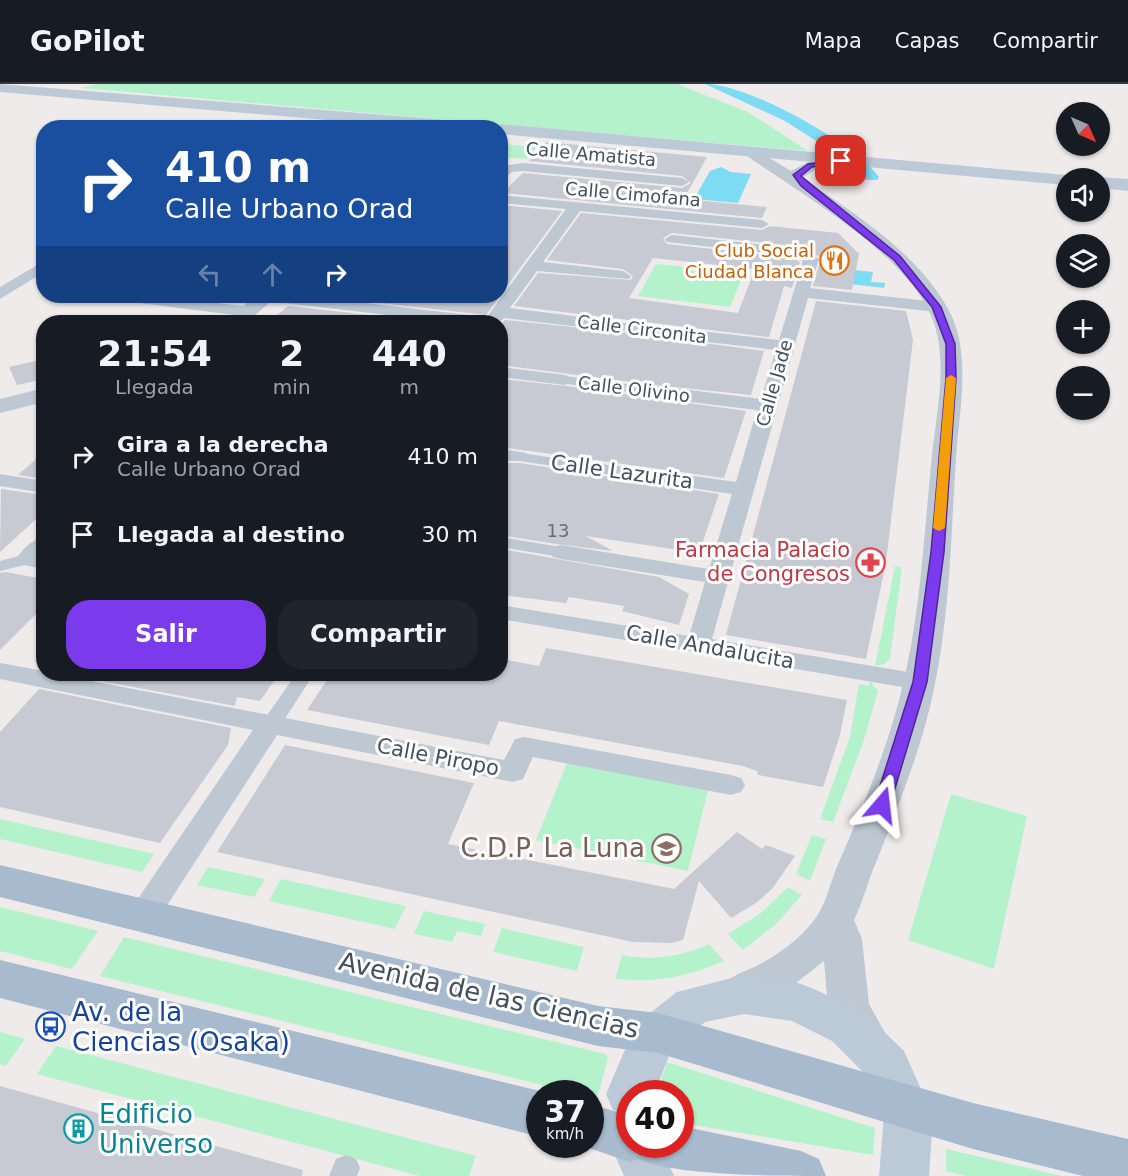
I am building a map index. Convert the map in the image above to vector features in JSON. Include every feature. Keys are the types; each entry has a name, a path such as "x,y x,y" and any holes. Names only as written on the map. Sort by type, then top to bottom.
{"main road":[{"path":"0,87 379,120"},
{"path":"366,119 372,120"},
{"path":"508,133 549,134 753,153 774,159 841,161 1056,179"},
{"path":"1110,184 1128,185"},
{"name":"Avenida de las Ciencias","path":"0,881 598,1026 658,1033 905,1104 973,1126 1128,1163"},
{"path":"0,979 526,1110"},
{"path":"634,1080 638,1063 658,1033 676,1017 698,1005 735,995 764,994 808,1004 842,1021 872,1046 892,1074 905,1104 911,1136 904,1176"},
{"path":"694,1152 801,1176"},
{"path":"641,1158 649,1176"}],"street":[{"path":"735,995 766,982 788,967 810,950 835,921 882,805 920,682 938,552 951,378 951,344 937,307 897,258 774,159"},
{"path":"798,178 810,166 841,161"},
{"name":"Calle Amatista","path":"508,169 523,167 682,182"},
{"name":"Calle Cimofana","path":"508,200 762,224"},
{"path":"508,298 576,206"},
{"name":"Calle Jade","path":"672,239 807,255 811,259 698,645"},
{"path":"533,266 623,276"},
{"path":"0,294 36,270"},
{"path":"18,282 36,284"},
{"path":"801,292 937,307"},
{"path":"214,303 239,315"},
{"path":"245,315 259,303"},
{"name":"Calle Circonita","path":"326,303 444,315"},
{"path":"379,315 390,303"},
{"path":"495,315 504,303"},
{"name":"Calle Circonita","path":"508,320 615,326 785,346"},
{"name":"Calle Olivino","path":"508,373 768,406"},
{"path":"0,406 36,397"},
{"name":"Calle Lazurita","path":"510,456 744,489"},
{"path":"0,480 36,486"},
{"path":"508,543 718,577"},
{"path":"0,566 35,560"},
{"name":"Calle Andalucita","path":"508,613 920,682"},
{"name":"Calle Piropo","path":"0,671 36,678"},
{"name":"Calle Piropo","path":"51,681 513,772 524,746 731,785"},
{"path":"144,915 300,681"},
{"path":"835,921 842,939 849,1007 872,1046"}],"green space":[{"path":"98,84 677,84 748,112 808,151 508,125 508,120 450,120 81,88"},
{"path":"508,145 537,147 526,159 508,158"},
{"path":"656,264 744,273 730,307 638,296"},
{"path":"895,566 902,568 890,658 885,664 875,666"},
{"path":"870,681 878,691 863,743 833,822 820,819 850,737 859,684 869,686"},
{"path":"567,763 708,790 688,871 536,840"},
{"path":"951,794 1027,816 994,969 908,940"},
{"path":"0,819 154,854 142,872 0,839"},
{"path":"812,835 826,839 810,881 796,874"},
{"path":"208,867 265,879 254,897 197,885"},
{"path":"281,879 406,906 395,929 269,901"},
{"path":"788,887 802,895 776,924 743,950 728,934 761,913"},
{"path":"0,907 98,931 72,969 0,951"},
{"path":"424,911 485,924 481,936 457,931 452,942 414,934"},
{"path":"502,928 584,947 577,971 493,952"},
{"path":"124,937 605,1054 608,1058 602,1080 526,1081 100,976"},
{"path":"709,944 724,961 671,978 615,979 622,955 645,958 666,957"},
{"path":"0,1032 25,1039 6,1066 0,1064"},
{"path":"56,1046 476,1156 469,1176 420,1176 37,1074"},
{"path":"667,1062 875,1128 873,1155 694,1125 694,1080 661,1080"},
{"path":"946,1149 1062,1176 966,1176 946,1171"}],"water":[{"path":"721,167 731,172 751,174 738,203 694,199 710,171"},
{"path":"854,270 873,272 871,282 885,283 884,288 850,284"}],"building":[{"path":"546,142 707,157 684,199 767,207 762,218 508,194 508,187 523,173 682,188 691,183 682,176 529,161"},
{"path":"508,206 562,211 508,284"},
{"path":"581,213 762,230 770,226 838,233 859,254 852,290 813,286 821,258 803,247 672,233 663,238 667,244 793,258 800,262 792,288 784,286 769,337 514,306 538,273 631,280 633,276 623,269 547,260","holes":["653,258 755,269 738,313 629,298"]},
{"path":"816,301 906,311 913,340 886,562 866,659 726,635"},
{"path":"381,303 495,303 486,315"},
{"path":"288,306 370,315 277,315"},
{"path":"508,320 764,351 751,395 508,366"},
{"path":"36,361 36,381 17,385 9,367"},
{"path":"508,380 746,411 724,478 508,448"},
{"path":"36,459 36,478 18,475"},
{"path":"508,463 719,494 699,553 586,536 613,551 508,536"},
{"path":"1,489 36,494 36,519 0,552"},
{"path":"508,550 659,577 689,594 679,625 622,611 624,606 569,597 566,603 508,596"},
{"path":"0,573 36,578 36,614 0,650"},
{"path":"546,648 847,700 840,735 823,787 758,775 757,771 743,766 499,721 489,745 307,710 326,681 508,681 508,660 539,666"},
{"path":"101,681 274,681 260,701 237,697 235,706"},
{"path":"39,689 231,728 228,745 160,843 0,807 0,732"},
{"path":"285,745 474,783 448,844 674,889 737,832 762,849 766,845 795,856 772,889 756,903 731,918 699,881 683,940 671,943 633,942 217,852"},
{"name":"Edificio Universo","path":"0,1086 303,1170 302,1176 0,1176"}],"waterway":[{"path":"711,84 790,118 837,148 872,177"}],"slow traffic":[{"path":"939,528 951,378"}],"place":[{"name":"Club Social Ciudad Blanca","path":"835,260"},
{"name":"Farmacia Palacio de Congresos","path":"871,562"},
{"name":"C.D.P. La Luna","path":"666,848"},
{"name":"Av. de la Ciencias (Osaka)","path":"51,1027"},
{"name":"Edificio Universo","path":"78,1129"}],"route":[{"path":"841,161 810,166 796,175 800,182 897,258 937,307 951,344 951,378 938,552 920,682 882,805"}]}
